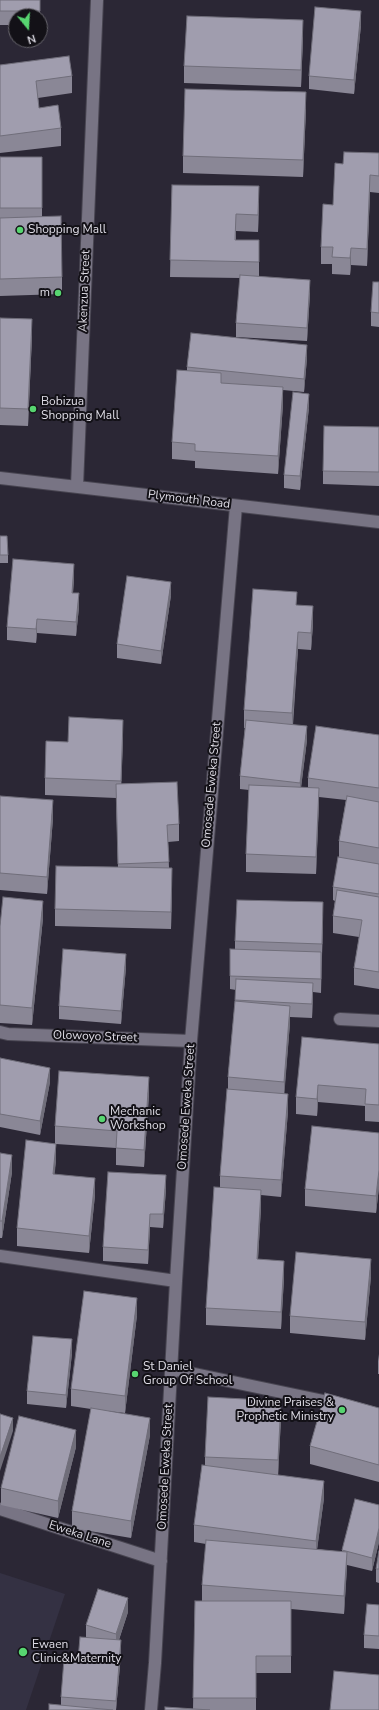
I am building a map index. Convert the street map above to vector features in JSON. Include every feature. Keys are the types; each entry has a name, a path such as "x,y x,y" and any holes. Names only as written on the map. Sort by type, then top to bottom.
{"street":[{"name":"Akenzua Street","path":"77,486 97,0"},
{"name":"Plymouth Road","path":"0,478 379,522"},
{"name":"Omosede Eweka Street","path":"151,1710 191,1041 236,506"},
{"path":"340,1019 379,1021"},
{"name":"Olowoyo Street","path":"0,1032 8,1034 191,1041"},
{"path":"0,1256 176,1281"},
{"path":"171,1369 348,1406"},
{"name":"Eweka Lane","path":"0,1509 161,1561"}],"shaded area":[{"name":"Ewaen Clinic&Maternity","path":"0,1573 65,1594 26,1710 0,1710"}],"building":[{"path":"0,0 40,0 40,8 8,8 8,11 0,11"},
{"path":"315,7 361,11 354,80 309,76"},
{"path":"187,16 303,20 301,70 184,66"},
{"path":"69,56 72,76 36,81 39,108 58,105 61,128 0,136 0,65"},
{"path":"185,89 306,92 303,160 183,156"},
{"path":"344,152 379,153 379,176 370,175 367,249 351,248 350,258 332,257 333,247 321,247 323,204 333,205 335,163 343,164"},
{"path":"0,157 42,157 42,208 0,208"},
{"path":"172,185 259,186 258,215 236,214 235,240 259,240 259,262 170,260"},
{"path":"61,216 62,277 0,279 0,218"},
{"path":"240,275 310,280 307,328 236,323"},
{"path":"373,282 379,282 379,313 371,312"},
{"path":"0,318 32,319 28,409 0,408"},
{"path":"191,333 307,345 304,379 187,367"},
{"path":"177,370 221,373 221,383 283,387 278,456 195,451 195,444 172,442"},
{"path":"293,392 309,394 300,476 284,475"},
{"path":"324,426 379,427 379,472 323,471"},
{"path":"0,536 7,536 8,555 0,555"},
{"path":"13,559 74,564 72,593 79,593 76,622 37,619 36,629 7,627"},
{"path":"127,576 171,582 161,651 117,644"},
{"path":"253,589 297,592 296,605 313,606 311,633 298,632 292,713 244,710"},
{"path":"69,717 123,720 121,781 45,778 46,741 68,742"},
{"path":"246,720 307,726 300,783 240,776"},
{"path":"316,726 379,735 379,788 308,778"},
{"path":"177,782 179,824 167,825 169,862 118,864 116,784"},
{"path":"249,785 319,788 316,857 246,854"},
{"path":"0,796 53,800 47,877 0,873"},
{"path":"347,796 379,802 379,848 339,841"},
{"path":"338,857 379,864 379,894 333,887"},
{"path":"56,866 172,868 171,912 55,909"},
{"path":"337,890 379,897 379,972 354,968 362,920 333,916"},
{"path":"3,897 43,901 32,1008 0,1005 0,926"},
{"path":"237,900 323,902 322,944 235,941"},
{"path":"63,949 126,954 121,1011 59,1006"},
{"path":"230,949 321,952 321,979 230,976"},
{"path":"236,979 313,983 312,1004 235,1000"},
{"path":"235,1001 290,1006 284,1082 228,1077"},
{"path":"302,1037 379,1044 379,1105 365,1104 366,1089 318,1085 317,1099 296,1097"},
{"path":"0,1058 50,1068 40,1121 0,1114"},
{"name":"Mechanic Workshop","path":"59,1071 149,1077 144,1150 116,1148 117,1131 55,1126"},
{"path":"227,1089 288,1094 281,1180 220,1176"},
{"path":"312,1126 379,1133 379,1170 376,1196 305,1189"},
{"path":"26,1140 56,1144 53,1174 95,1178 89,1236 17,1228"},
{"path":"0,1153 12,1155 2,1221 0,1221"},
{"path":"108,1172 166,1175 163,1214 150,1214 148,1250 103,1247"},
{"path":"214,1187 261,1190 257,1259 284,1261 281,1312 206,1308"},
{"path":"296,1252 371,1259 365,1322 290,1316"},
{"path":"84,1291 137,1298 125,1396 71,1389"},
{"path":"33,1336 72,1339 66,1395 27,1391"},
{"path":"325,1393 379,1408 379,1465 310,1446"},
{"path":"208,1397 281,1401 278,1460 205,1457"},
{"path":"91,1408 150,1418 131,1521 72,1511"},
{"path":"0,1414 13,1418 0,1457"},
{"path":"19,1416 76,1430 58,1501 1,1488"},
{"path":"202,1465 324,1481 316,1541 194,1525"},
{"path":"355,1499 379,1505 379,1528 372,1558 342,1550"},
{"path":"206,1540 347,1552 344,1596 202,1585"},
{"path":"379,1551 379,1569 376,1569"},
{"path":"98,1589 128,1598 116,1634 86,1625"},
{"path":"195,1601 291,1601 291,1656 256,1656 256,1698 193,1698"},
{"path":"367,1604 379,1605 379,1636 364,1635"},
{"path":"80,1637 121,1640 116,1701 61,1697 64,1659 78,1660"},
{"path":"334,1671 379,1675 379,1710 330,1710"},
{"path":"49,1704 113,1710 49,1710"},
{"path":"165,1707 210,1710 165,1710"}],"place":[{"name":"Shopping Mall","path":"20,230"},
{"name":"m","path":"58,293"},
{"name":"Bobizua Shopping Mall","path":"33,409"},
{"name":"Mechanic Workshop","path":"102,1119"},
{"name":"St Daniel Group Of School","path":"135,1374"},
{"name":"Divine Praises & Prophetic Ministry","path":"342,1410"},
{"name":"Ewaen Clinic&Maternity","path":"23,1652"}]}
